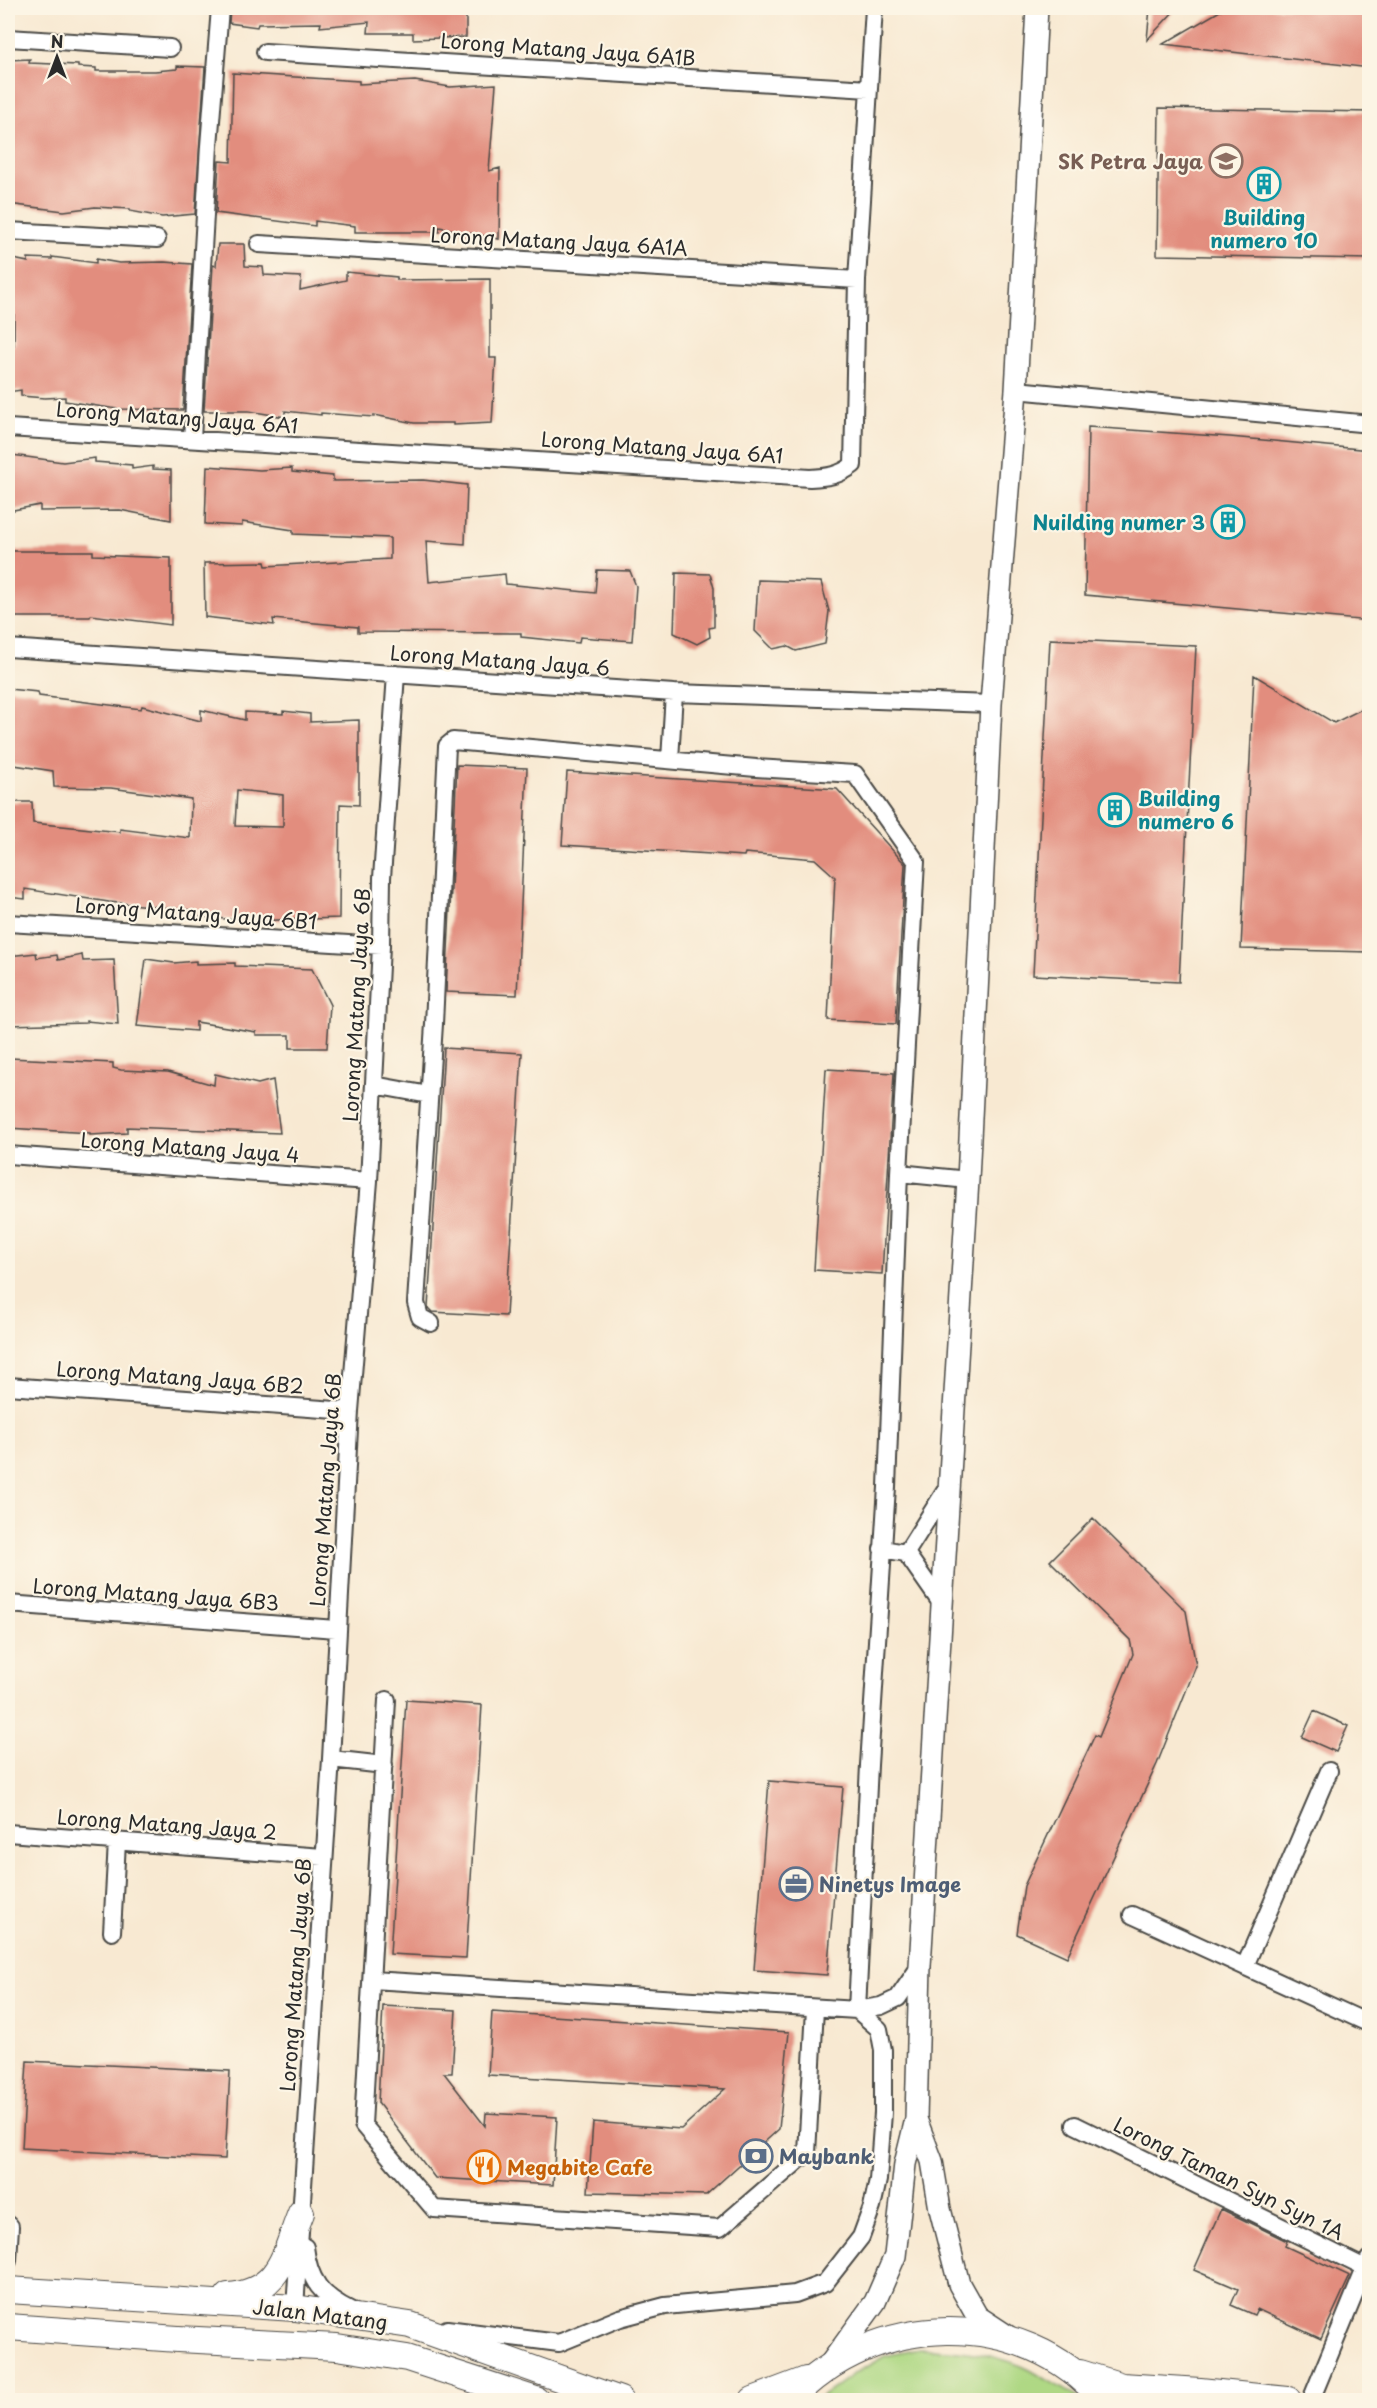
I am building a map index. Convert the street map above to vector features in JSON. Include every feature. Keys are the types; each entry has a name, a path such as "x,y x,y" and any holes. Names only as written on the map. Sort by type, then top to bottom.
{"main road":[{"path":"174,2300 247,2295 263,2287 278,2271 301,2213"},
{"name":"Jalan Matang","path":"8,2290 295,2308 410,2325 620,2400"},
{"path":"295,2308 313,2327 412,2345 460,2360 531,2398"},
{"name":"Jalan Matang","path":"8,2327 337,2347 407,2358 531,2398"},
{"path":"753,2400 821,2372 872,2344 920,2332 970,2332 995,2336 1019,2343 1065,2367 1122,2386 1288,2400"},
{"path":"1065,2367 1103,2400"},
{"path":"790,2400 821,2372"}],"street":[{"path":"192,440 209,146 220,8"},
{"name":"Lorong Matang Jaya 6A1","path":"8,428 810,478 831,477 843,473 853,465 857,280 874,8"},
{"path":"821,2372 875,2302 895,2256 905,2164 916,2120 920,1966 968,1180 991,704 1016,390 1037,8"},
{"path":"8,38 170,48"},
{"name":"Lorong Matang Jaya 6A1B","path":"265,52 869,89"},
{"path":"8,231 157,239"},
{"name":"Lorong Matang Jaya 6A1A","path":"259,244 857,280"},
{"path":"1016,390 1370,424"},
{"name":"Lorong Matang Jaya 6","path":"8,648 674,693 991,704"},
{"name":"Lorong Matang Jaya 6B","path":"295,2308 331,1759 336,1629 350,1411 369,1181 384,843 396,674"},
{"path":"670,760 674,693"},
{"path":"430,1323 420,1317 416,1303 447,746 453,741 855,774 916,861 899,1173 887,1487 857,2010"},
{"name":"Lorong Matang Jaya 6B1","path":"8,923 381,946"},
{"path":"374,1085 429,1095"},
{"name":"Lorong Matang Jaya 4","path":"8,1155 369,1181"},
{"path":"899,1173 968,1180"},
{"name":"Lorong Matang Jaya 6B2","path":"8,1386 350,1411"},
{"path":"906,1553 950,1484"},
{"path":"882,1549 906,1553 943,1606"},
{"name":"Lorong Matang Jaya 6B3","path":"8,1604 336,1629"},
{"path":"387,1700 363,2125 434,2210 720,2228 807,2153 815,2009"},
{"path":"331,1759 384,1765"},
{"path":"1245,1966 1329,1770"},
{"name":"Lorong Matang Jaya 2","path":"8,1833 323,1857"},
{"path":"112,1932 117,1842"},
{"path":"1132,1915 1370,2024"},
{"path":"372,1980 857,2010 881,2006 898,1998 920,1966"},
{"path":"410,2325 559,2343 620,2318 665,2306 795,2294 825,2283 861,2238 872,2207 878,2180 883,2113 883,2050 879,2030 857,2010"},
{"path":"916,2120 932,2161 940,2209 959,2284 977,2316 1019,2343"},
{"name":"Lorong Taman Syn Syn 1A","path":"1075,2125 1367,2263"},
{"path":"301,2213 307,2262 312,2279 328,2298 350,2310 376,2319"},
{"path":"8,2224 10,2226 8,2261"},
{"path":"1311,2400 1367,2263"}],"green space":[{"path":"919,2349 961,2351 1017,2364 1083,2400 817,2400 852,2375 885,2356"}],"building":[{"path":"230,8 466,8 466,37 413,39 413,33 368,33 369,22 320,27 321,23 258,24 257,27 229,23"},
{"path":"1150,8 1177,8 1147,40"},
{"path":"1225,8 1370,8 1370,68 1163,44"},
{"path":"30,59 29,63 78,65 78,67 96,68 96,71 155,71 177,69 177,66 205,67 195,214 162,217 130,211 130,209 95,207 64,211 8,204 8,60"},
{"path":"233,73 359,81 359,84 415,81 450,87 496,84 489,171 500,168 499,239 439,227 439,232 355,232 355,226 315,221 315,226 216,213 219,161 231,162"},
{"name":"Building numero 10","path":"1159,108 1370,112 1370,259 1157,255"},
{"path":"218,244 244,244 245,266 263,267 264,275 301,277 300,290 346,280 346,272 397,277 397,280 490,279 490,358 496,358 492,423 453,425 453,423 414,423 374,415 374,417 321,413 321,415 285,411 285,417 249,411 204,411 213,265 216,266"},
{"path":"52,257 96,263 96,259 119,263 192,264 183,410 117,409 65,401 65,397 21,396 21,390 8,392 8,345 14,345 14,311 8,311 8,258 28,262 28,258 52,259"},
{"name":"Nuilding numer 3","path":"1088,427 1370,450 1370,621 1085,595"},
{"path":"12,455 63,462 95,458 95,462 132,465 132,469 153,466 153,469 171,470 171,520 120,510 40,511 40,505 8,511"},
{"path":"207,466 260,470 292,468 292,472 333,476 333,481 423,480 467,485 465,544 426,541 429,582 505,574 506,584 595,593 597,570 630,571 636,586 632,641 580,637 579,643 521,637 521,633 358,632 358,627 273,619 274,625 205,617 204,563 265,562 266,566 390,559 390,538 293,534 293,530 242,522 242,526 205,524"},
{"path":"8,551 93,551 93,555 171,558 171,625 91,615 90,617 8,617"},
{"path":"676,573 710,574 714,588 714,627 709,628 710,637 697,644 674,633"},
{"path":"758,580 821,582 829,611 825,644 796,651 787,646 773,649 755,631"},
{"name":"Building numero 6","path":"1050,639 1196,646 1179,982 1033,975"},
{"path":"1254,675 1334,723 1370,705 1370,952 1241,949"},
{"path":"8,689 38,692 39,696 141,709 142,706 201,721 201,710 245,720 245,712 283,714 283,711 310,714 310,722 359,720 359,805 340,804 339,918 249,921 192,916 191,910 109,902 25,889 25,899 8,897 9,802 32,802 33,823 120,832 120,829 190,838 191,799 111,788 54,787 53,771 8,764","holes":["237,790 283,795 283,827 235,826"]},
{"path":"457,765 527,768 517,995 446,992"},
{"path":"567,772 837,789 905,864 896,1024 828,1020 835,877 815,859 745,853 744,856 562,845"},
{"path":"36,953 37,958 57,955 58,960 82,955 83,961 114,960 118,1024 86,1021 86,1023 8,1025 8,956"},
{"path":"146,959 174,963 196,961 196,964 235,963 235,966 312,969 330,1005 327,1048 290,1048 290,1035 256,1035 256,1032 196,1022 196,1031 137,1026"},
{"path":"444,1048 522,1053 506,1316 432,1312 428,1308"},
{"path":"9,1058 113,1063 113,1068 121,1070 168,1072 214,1085 215,1074 258,1084 273,1080 280,1133 127,1127 127,1133 90,1135 90,1133 8,1128"},
{"path":"826,1069 894,1073 882,1274 814,1270"},
{"path":"1093,1518 1186,1611 1196,1666 1157,1764 1067,1957 1017,1934 1024,1886 1095,1735 1099,1737 1133,1654 1130,1640 1050,1561"},
{"path":"406,1700 482,1705 466,1958 390,1954"},
{"path":"1314,1711 1348,1726 1336,1752 1302,1737"},
{"path":"769,1781 843,1787 827,1975 754,1970"},
{"path":"383,2006 456,2010 452,2073 444,2073 485,2126 486,2113 557,2117 553,2185 435,2178 378,2103"},
{"path":"492,2012 789,2032 779,2129 706,2195 588,2192 593,2122 681,2129 725,2089 488,2075"},
{"path":"27,2061 230,2071 225,2159 22,2148"},
{"path":"1221,2209 1287,2241 1285,2246 1350,2276 1321,2339 1257,2309 1254,2315 1231,2305 1238,2289 1194,2270"}],"place":[{"name":"SK Petra Jaya","path":"1226,161"},
{"name":"Building numero 10","path":"1264,184"},
{"name":"Nuilding numer 3","path":"1228,522"},
{"name":"Building numero 6","path":"1115,810"},
{"name":"Ninetys Image","path":"796,1884"},
{"name":"Maybank","path":"756,2156"},
{"name":"Megabite Cafe","path":"484,2167"}]}
